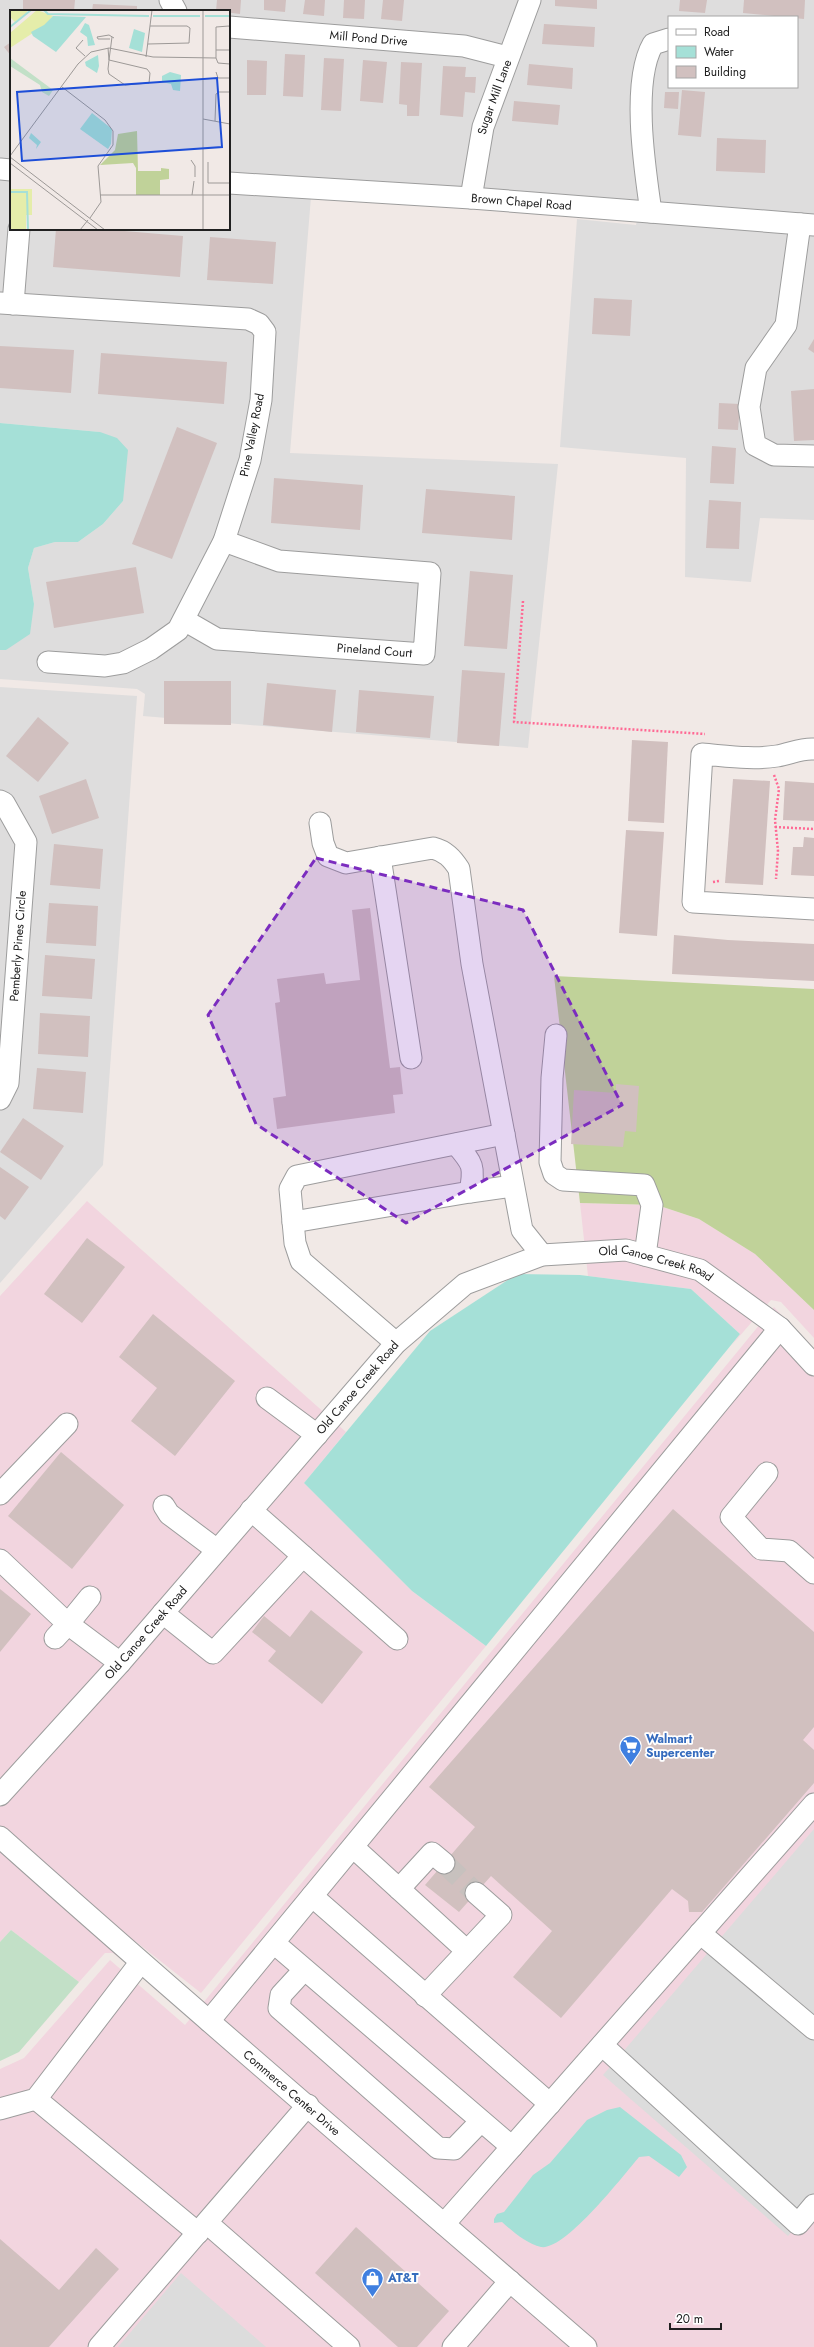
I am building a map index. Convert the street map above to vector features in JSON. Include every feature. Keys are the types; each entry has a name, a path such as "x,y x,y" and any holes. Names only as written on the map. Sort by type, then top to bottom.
{"street":[{"path":"170,0 175,10"},
{"name":"Sugar Mill Lane","path":"471,198 483,127 507,57 530,0"},
{"name":"Mill Pond Drive","path":"230,27 464,46 507,57"},
{"path":"651,212 643,150 644,70 648,52 652,44 668,39"},
{"path":"0,169 10,170"},
{"name":"Brown Chapel Road","path":"230,183 471,198 807,224"},
{"path":"807,224 786,325 756,368 749,407 754,445 774,455 814,456"},
{"path":"7,303 19,230"},
{"name":"Pine Valley Road","path":"7,303 248,319 259,324 265,332 261,400 250,460 224,541 178,630 151,649 123,663 105,666 48,662"},
{"name":"Pineland Court","path":"184,620 217,639 424,654 430,573 279,561 224,541"},
{"path":"814,750 805,749 777,756 748,758 702,754 693,902 814,909"},
{"name":"Pemberly Pines Circle","path":"0,801 4,802 26,842 8,1083 0,1099"},
{"path":"320,823 323,843 328,856 346,863 433,848 442,850 452,858 459,869 472,964 522,1230 542,1255"},
{"path":"380,857 411,1058"},
{"path":"556,1035 549,1143 550,1162 554,1174 562,1180 572,1182 644,1185 652,1205 645,1255"},
{"path":"396,1343 301,1261 295,1243 290,1189 297,1176 504,1134"},
{"path":"456,1144 471,1161 473,1175 470,1192"},
{"path":"293,1222 513,1186"},
{"name":"Old Canoe Creek Road","path":"0,1795 120,1663 396,1343 465,1284 542,1255 626,1250 700,1270 780,1328 814,1365"},
{"path":"209,2021 780,1328"},
{"path":"267,1398 317,1435"},
{"path":"0,1494 67,1424"},
{"path":"767,1473 731,1517 760,1548 789,1551 814,1573"},
{"path":"164,1506 169,1514 217,1550"},
{"path":"251,1510 397,1639"},
{"path":"163,1613 213,1653 303,1556"},
{"path":"0,1560 61,1631 120,1663"},
{"path":"61,1631 90,1597"},
{"path":"444,2224 814,1804"},
{"name":"Commerce Center Drive","path":"0,1837 140,1963 308,2105 586,2347"},
{"path":"353,1847 467,1951"},
{"path":"399,1889 438,1858"},
{"path":"426,1996 501,1915 476,1893"},
{"path":"312,1896 550,2104"},
{"path":"700,1933 814,2030"},
{"path":"274,1943 512,2147"},
{"path":"0,2110 36,2099 140,1963"},
{"path":"304,1970 282,1995 279,2008 438,2148 454,2149 481,2121"},
{"path":"602,2045 798,2224 814,2205"},
{"path":"36,2099 202,2228 349,2347"},
{"path":"99,2347 308,2105"},
{"path":"452,2347 510,2281"}],"path":[{"path":"523,601 514,722 706,734"},
{"path":"773,773 779,789 775,827 778,851 776,879"},
{"path":"775,827 814,829"}],"highlighted area":[{"path":"316,858 523,910 622,1105 406,1223 256,1124 208,1015"}],"shaded area":[{"path":"0,0 814,0 814,216 230,174 230,10 10,10 10,161 0,160"},
{"path":"0,178 10,179 10,230 230,230 230,192 311,197 290,453 558,464 528,748 143,716 145,694 137,689 0,679 0,650 6,650 34,604 28,568 34,548 55,542 78,542 103,524 123,501 100,432 0,423"},
{"path":"577,219 636,225 637,220 814,234 814,520 760,518 751,582 685,577 686,458 560,447"},
{"path":"0,687 137,696 103,1165 0,1283"},
{"path":"87,1201 346,1432 304,1483 412,1591 486,1646 201,1993 135,1941 121,1959 113,1953 105,1953 79,1982 11,1930 0,1942 0,1296"},
{"path":"580,1203 657,1205 699,1219 755,1254 814,1310 814,1338 781,1302 771,1300 731,1346 740,1334 691,1289 588,1276"},
{"path":"774,1307 814,1350 814,2347 0,2347 0,2069 24,2058 110,1960 185,2025"},
{"path":"814,1829 814,2206 788,2236 603,2075"},
{"path":"181,2273 266,2347 118,2347"}],"green space":[{"path":"554,976 814,989 814,1310 755,1254 699,1219 657,1205 580,1203"},
{"path":"11,1930 79,1982 19,2052 0,2061 0,1942"}],"water":[{"path":"0,423 100,432 117,438 128,450 123,501 103,524 78,542 55,542 34,548 28,568 34,604 30,634 6,650 0,650"},
{"path":"517,1274 580,1275 691,1289 740,1334 486,1646 412,1591 304,1483 430,1331"},
{"path":"620,2107 681,2155 687,2167 679,2177 649,2156 639,2157 593,2211 564,2237 551,2245 541,2247 530,2243 502,2222 494,2223 494,2219 497,2214 504,2212 533,2175 550,2163 587,2120 607,2110"}],"building":[{"path":"23,0 75,0 74,10 23,10"},
{"path":"217,0 241,0 240,14 230,13 230,10 216,10"},
{"path":"264,0 286,0 285,12 264,10"},
{"path":"305,0 325,0 324,16 303,14"},
{"path":"344,0 365,0 364,19 343,18"},
{"path":"383,0 404,0 402,21 381,19"},
{"path":"555,0 597,0 597,9 555,6"},
{"path":"680,0 707,0 705,13 679,11"},
{"path":"744,0 805,0 804,19 798,18 798,16 774,16 743,13"},
{"path":"93,4 137,6 137,10 92,10"},
{"path":"544,24 595,27 594,47 542,44"},
{"path":"10,43 10,55 4,47"},
{"path":"285,54 305,55 303,97 283,96"},
{"path":"324,58 344,59 341,111 321,110"},
{"path":"247,60 267,61 266,95 247,95"},
{"path":"363,60 387,62 383,103 360,101"},
{"path":"401,62 422,63 419,116 407,116 407,105 399,104"},
{"path":"529,64 573,68 572,89 527,85"},
{"path":"443,66 466,67 465,77 476,77 475,93 465,92 463,117 440,115"},
{"path":"682,90 705,92 701,137 678,135"},
{"path":"665,92 679,92 678,109 664,108"},
{"path":"514,101 560,105 558,125 512,121"},
{"path":"717,138 766,140 765,173 716,171"},
{"path":"56,230 113,230 183,236 180,277 53,267"},
{"path":"210,237 276,242 273,284 207,280"},
{"path":"594,298 632,300 630,336 592,334"},
{"path":"814,339 814,353 808,349"},
{"path":"0,346 74,350 71,393 0,388"},
{"path":"101,353 227,362 224,404 98,394"},
{"path":"814,389 814,440 794,441 791,391"},
{"path":"719,403 740,404 738,430 718,429"},
{"path":"177,427 217,443 172,559 132,544"},
{"path":"712,446 736,448 734,484 710,483"},
{"path":"274,478 363,485 360,530 271,523"},
{"path":"426,489 515,496 512,540 422,533"},
{"path":"709,500 741,502 739,549 706,548"},
{"path":"136,567 144,613 54,628 46,582"},
{"path":"470,571 513,575 507,649 464,646"},
{"path":"462,670 505,673 499,746 457,743"},
{"path":"164,681 231,681 231,725 164,724"},
{"path":"267,683 336,690 332,732 263,725"},
{"path":"359,690 434,696 430,738 356,732"},
{"path":"38,717 69,743 38,782 6,756"},
{"path":"632,740 668,742 664,823 628,821"},
{"path":"86,779 99,818 52,834 39,796"},
{"path":"733,779 770,781 763,885 725,883"},
{"path":"785,781 814,783 814,821 783,820"},
{"path":"626,830 664,832 657,936 619,933"},
{"path":"804,837 814,838 814,876 791,875 793,847 803,847"},
{"path":"54,844 103,849 100,889 50,885"},
{"path":"49,903 98,906 96,946 46,943"},
{"path":"370,908 390,1068 400,1067 403,1094 393,1095 395,1113 277,1129 273,1098 286,1096 275,1003 280,1002 277,979 324,973 326,984 360,980 352,910"},
{"path":"674,935 728,940 814,944 814,981 672,974"},
{"path":"45,955 95,959 92,999 42,996"},
{"path":"40,1013 90,1016 88,1057 38,1054"},
{"path":"37,1068 86,1072 83,1113 33,1109"},
{"path":"616,1084 639,1086 636,1132 625,1131 623,1147 571,1144 574,1090 616,1093"},
{"path":"23,1118 64,1146 41,1180 0,1152"},
{"path":"0,1167 29,1187 5,1220 0,1216"},
{"path":"87,1238 125,1267 82,1323 44,1294"},
{"path":"153,1314 235,1381 175,1456 131,1421 157,1388 119,1357"},
{"path":"61,1452 124,1505 72,1569 8,1516"},
{"name":"Walmart Supercenter","path":"673,1509 814,1632 814,1727 803,1740 814,1750 814,1783 702,1912 689,1912 688,1901 672,1889 561,2018 513,1977 552,1931 491,1876 459,1912 425,1885 475,1827 429,1787"},
{"path":"0,1589 31,1614 0,1652"},
{"path":"311,1610 363,1652 322,1704 268,1661 276,1651 252,1632 264,1616 290,1637"},
{"path":"356,2227 449,2311 417,2347 398,2347 315,2273"},
{"path":"0,2239 59,2290 96,2248 119,2269 49,2347 0,2347"}],"tunnel":[{"path":"444,1863 476,1893"}],"place":[{"name":"Walmart Supercenter","path":"631,1766"},
{"name":"AT&T","path":"372,2298"}]}
